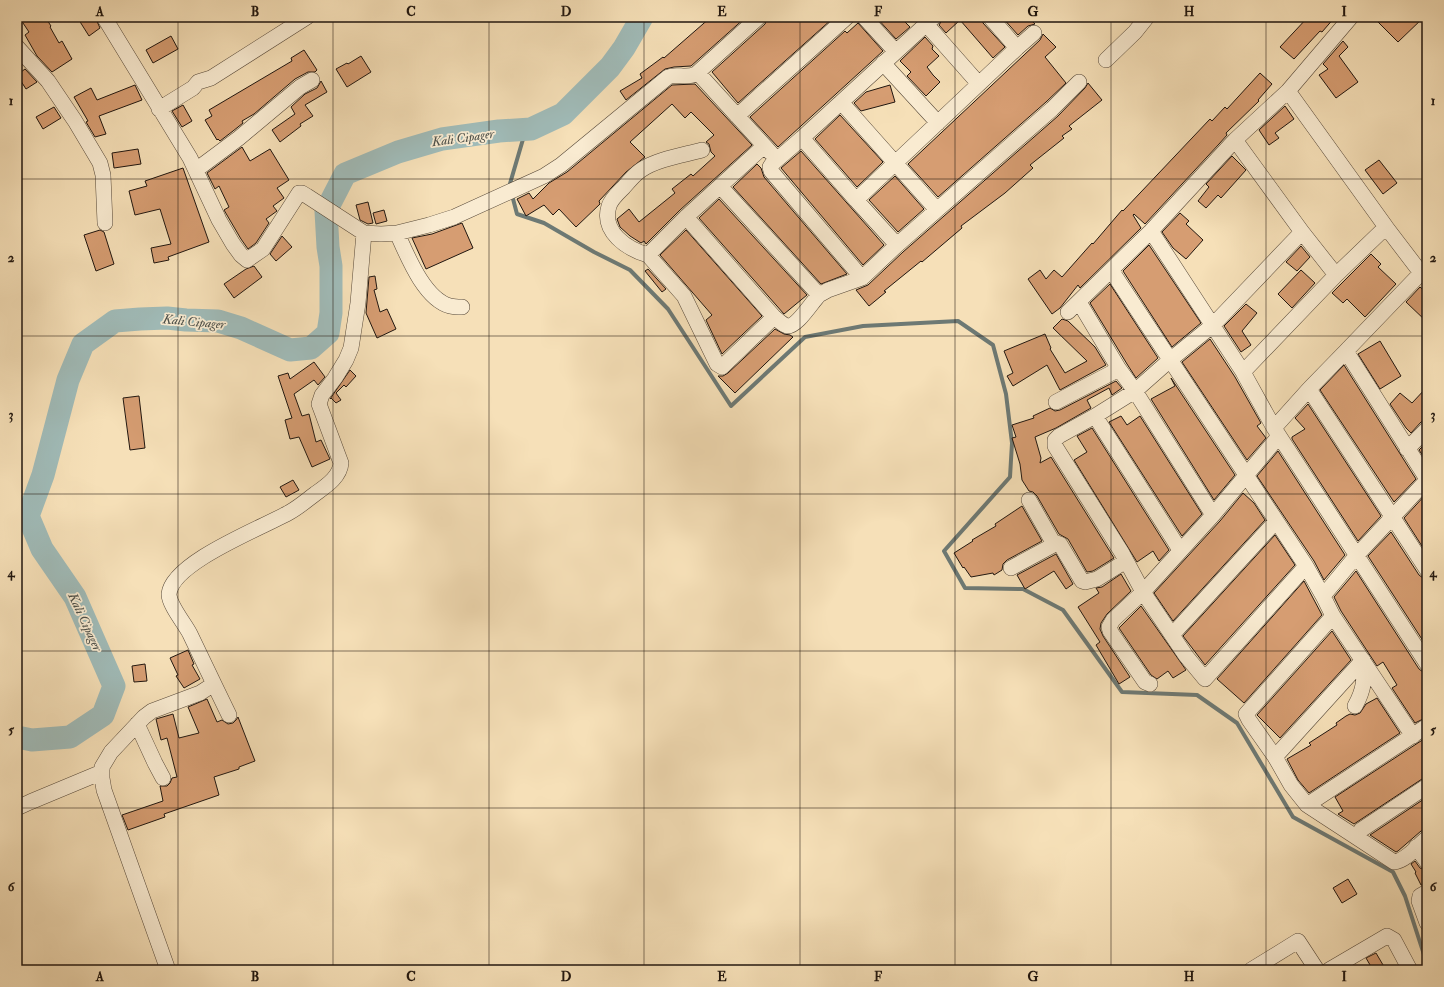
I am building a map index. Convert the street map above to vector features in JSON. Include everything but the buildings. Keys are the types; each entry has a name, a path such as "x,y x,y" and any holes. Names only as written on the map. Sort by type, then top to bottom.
{"street":[{"path":"104,17 190,158 219,220 233,244 246,259 250,259 263,249 296,195 302,193 364,233 396,233 454,217 544,176 561,165 668,77 674,75 688,77 698,73 759,17"},
{"path":"160,109 193,88 198,82 210,79 307,17"},
{"path":"737,116 847,17"},
{"path":"864,17 896,52"},
{"path":"990,17 1017,48"},
{"path":"1106,60 1135,32 1147,17"},
{"path":"1068,312 1080,302 1110,270 1151,231 1235,140 1288,91 1351,17"},
{"path":"862,278 771,172 771,166 930,21 979,84"},
{"path":"856,200 1034,33"},
{"path":"17,47 48,81 75,121 100,163 103,175 105,223"},
{"path":"883,63 938,123"},
{"path":"698,73 777,159"},
{"path":"196,170 239,138 300,87 312,80"},
{"path":"686,217 774,317 786,326 789,326 799,319 819,296 828,290 862,278 897,245 1052,109 1079,82"},
{"path":"1150,684 1145,682 1110,631 1109,627 1113,620 1143,592 1213,515 1246,476 1309,389 1424,276 1386,227 1288,91"},
{"path":"841,102 937,210"},
{"path":"802,138 897,245"},
{"path":"1235,140 1302,232 1336,275"},
{"path":"648,255 686,217 764,146"},
{"path":"702,150 651,164 641,170 630,179 609,205 609,225 616,238 636,251 648,255 684,296 719,366 723,366 774,317"},
{"path":"720,186 819,296"},
{"path":"1243,372 1336,275 1386,227"},
{"path":"1151,231 1243,372 1277,432 1427,664"},
{"path":"1302,232 1213,325 1135,391 1096,416 1059,436 1055,440 1055,446 1126,561 1143,592 1186,656 1205,679 1306,566"},
{"path":"229,715 189,633 172,604 169,595 172,585 184,571 221,547 290,512 326,487 340,470 341,463 318,404 322,395 346,360 350,348 358,303 364,233"},
{"path":"396,233 414,270 425,286 442,303 462,307"},
{"path":"1110,270 1306,566 1334,616 1413,736"},
{"path":"1080,302 1119,369 1135,391 1213,515"},
{"path":"1323,596 1357,555 1427,480 1346,351"},
{"path":"1056,402 1119,369"},
{"path":"1309,389 1427,570"},
{"path":"1096,416 1180,550"},
{"path":"1407,449 1427,429"},
{"path":"1028,500 1054,544"},
{"path":"1172,635 1276,521"},
{"path":"1011,568 1054,544 1060,544 1082,581 1085,582 1097,579 1126,561"},
{"path":"1334,616 1246,714 1275,757 1291,785 1307,805 1394,862 1403,858 1422,842 1427,862"},
{"path":"1355,706 1364,685 1363,660"},
{"path":"1275,757 1363,660"},
{"path":"17,808 94,776 102,767 111,752 137,724 152,711 194,696 214,684"},
{"path":"137,724 154,763 163,778"},
{"path":"1307,805 1427,726"},
{"path":"94,776 102,778 104,790 168,970"},
{"path":"1356,837 1361,830 1427,786"},
{"path":"1427,892 1420,896 1419,901 1427,923"},
{"path":"1329,970 1346,966 1387,936 1394,940 1410,970"},
{"path":"1251,970 1298,941 1317,970"}],"waterway":[{"name":"Kali Cipager","path":"17,737 32,740 70,737 103,715 114,686 75,597 42,549 28,516 43,475 68,380 83,344 115,321 167,318 218,321 241,328 290,350 311,348 328,333 331,313 331,266 328,247 326,211 345,174 398,152 442,139 499,131 531,129 563,114 610,67 624,48 642,17"},
{"path":"509,187 526,129"},
{"path":"512,195 517,214 544,223 594,252 630,270 668,309 731,406 805,337 863,326 958,321 993,345 1006,394 1012,443 1010,477 944,551 965,588 1023,589 1063,610 1122,692 1197,695 1237,723 1293,817 1393,872 1405,896 1427,964"}]}
